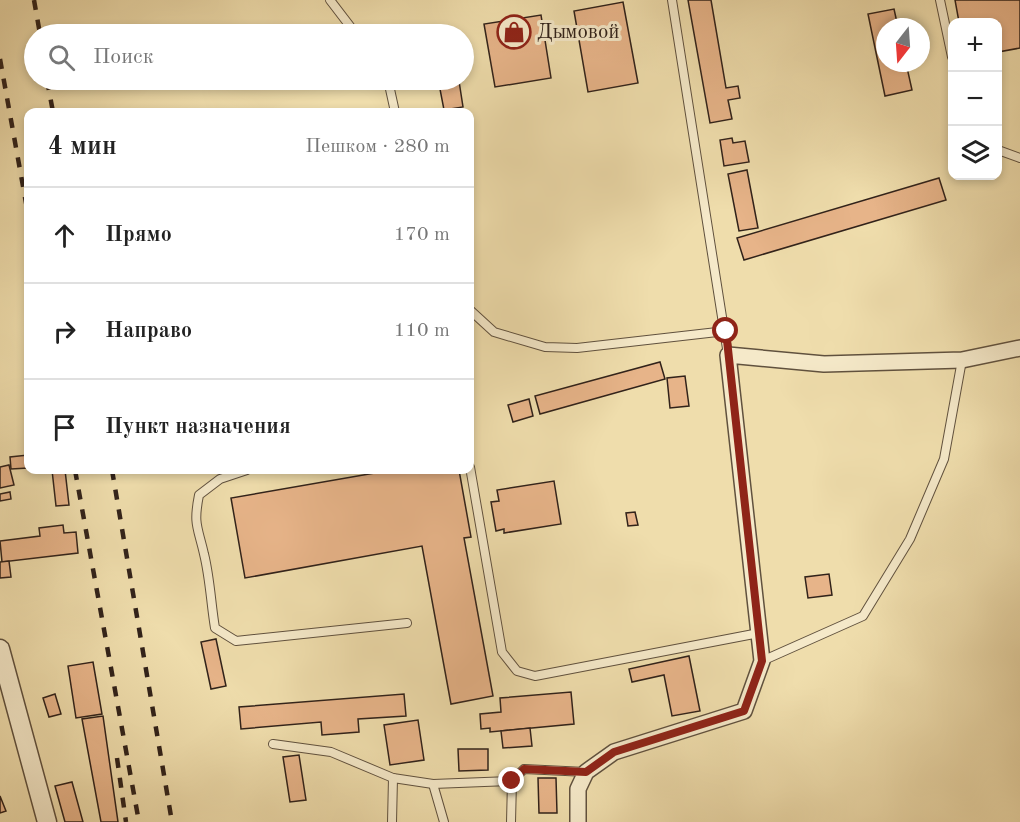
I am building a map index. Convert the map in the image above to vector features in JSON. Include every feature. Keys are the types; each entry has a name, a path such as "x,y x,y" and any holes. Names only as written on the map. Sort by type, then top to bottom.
{"street":[{"path":"578,822 578,789 586,772 614,752 744,711 762,661 761,633 728,355 824,364 962,360 1020,348"},
{"path":"0,649 47,822"}],"lane":[{"path":"330,0 348,24"},
{"path":"672,0 728,355"},
{"path":"940,0 948,38"},
{"path":"390,90 394,108"},
{"path":"1002,151 1020,158"},
{"path":"474,313 494,332 545,347 577,348 726,331"},
{"path":"762,661 863,616 910,539 944,459 962,360"},
{"path":"235,474 220,479 199,495 195,515 197,534 204,554 215,628 236,641 407,622"},
{"path":"471,474 502,652 517,671 535,676 761,633"},
{"path":"273,744 331,752 393,778 433,784 512,781 524,769 586,772"},
{"path":"392,822 393,778"},
{"path":"512,781 512,822"},
{"path":"433,784 444,822"}],"building":[{"path":"688,0 711,0 726,88 738,86 740,98 728,100 732,119 710,123"},
{"path":"955,0 1020,0 1020,48 1002,51 1002,18 958,18"},
{"path":"623,2 638,83 588,92 574,11"},
{"path":"894,9 896,18 876,18 876,53 868,14"},
{"path":"541,15 551,78 495,87 484,24"},
{"path":"880,72 908,72 912,90 885,96"},
{"path":"440,90 460,90 463,107 444,108"},
{"path":"732,138 733,143 745,141 749,162 724,166 720,140"},
{"path":"747,170 758,228 739,231 728,174"},
{"path":"939,178 946,200 744,260 737,238"},
{"path":"660,362 665,379 540,414 535,396"},
{"path":"685,376 689,406 670,408 667,378"},
{"path":"529,399 533,416 513,422 508,405"},
{"path":"24,455 24,468 11,469 10,457"},
{"path":"9,465 14,485 0,488 0,467"},
{"path":"52,474 65,474 69,505 56,506"},
{"path":"369,474 460,474 471,537 464,538 493,696 451,704 422,546 245,578 231,498"},
{"path":"554,481 561,524 504,533 504,529 496,531 491,502 499,501 497,490"},
{"path":"10,492 11,499 0,501 0,494"},
{"path":"635,512 638,525 628,526 626,513"},
{"path":"63,525 64,533 76,532 78,553 2,562 0,541 40,536 39,528"},
{"path":"9,561 11,577 0,578 0,562"},
{"path":"829,574 832,595 808,598 805,577"},
{"path":"216,639 226,686 211,689 201,642"},
{"path":"689,656 700,711 672,716 664,675 632,682 629,669"},
{"path":"93,662 102,714 76,718 68,666"},
{"path":"571,692 574,724 490,732 490,728 481,729 480,714 501,712 500,698"},
{"path":"55,694 61,714 49,717 43,698"},
{"path":"404,694 406,716 358,719 359,732 322,735 321,722 241,729 239,707"},
{"path":"103,716 118,822 101,822 82,719"},
{"path":"418,720 424,760 390,765 384,725"},
{"path":"530,728 532,746 503,748 501,731"},
{"path":"458,749 488,749 488,770 459,771"},
{"path":"299,755 306,800 290,802 283,757"},
{"path":"538,778 556,778 557,813 539,813"},
{"path":"72,782 83,822 65,822 55,786"},
{"path":"0,796 6,811 0,813"}],"railway":[{"path":"34,0 38,24"},
{"path":"0,59 24,192"},
{"path":"49,90 52,108"},
{"path":"76,474 139,822"},
{"path":"113,474 172,822"},
{"path":"117,758 126,822"}],"place":[{"name":"Дымовой","path":"514,32"}],"route":[{"path":"512,781 524,769 586,772 614,752 744,711 762,661 761,633 726,331"}]}
